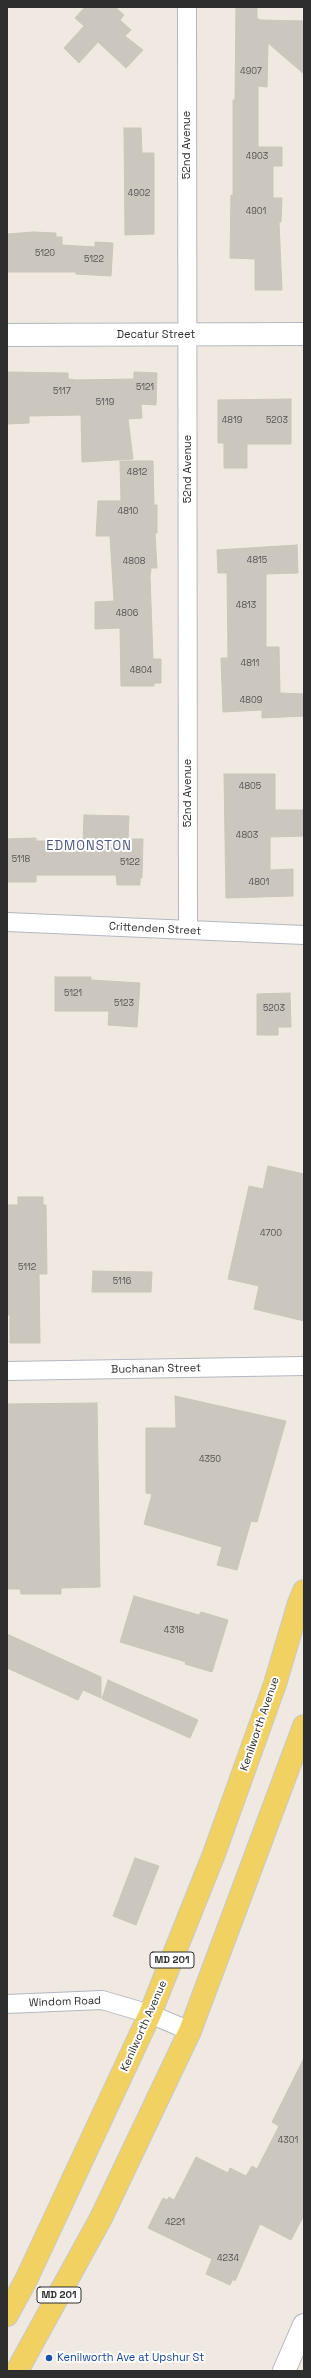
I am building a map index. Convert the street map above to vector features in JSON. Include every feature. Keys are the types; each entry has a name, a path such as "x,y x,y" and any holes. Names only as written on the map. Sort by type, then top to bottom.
{"main road":[{"name":"Kenilworth Avenue","path":"7,2315 26,2280 150,2014 217,1846 275,1684 298,1603 304,1591"},
{"name":"MD 201","path":"17,2371 101,2218 190,2031 304,1726"}],"street":[{"name":"52nd Avenue","path":"187,7 188,930"},
{"name":"Decatur Street","path":"7,335 304,334"},
{"name":"Crittenden Street","path":"7,922 304,935"},
{"name":"Buchanan Street","path":"7,1371 304,1366"},
{"name":"Windom Road","path":"7,2004 102,2000 150,2014 190,2031"},
{"path":"284,2371 304,2325"}],"building":[{"path":"85,7 115,7 124,15 120,20 131,30 125,36 143,50 126,68 98,42 79,63 64,48 84,26 75,18"},
{"path":"236,7 257,7 257,18 260,20 304,21 304,74 268,43 267,87 258,86 258,147 282,147 282,166 273,166 273,198 282,198 281,222 279,222 282,290 255,290 255,259 230,258 231,195 233,196 233,100 235,100"},
{"path":"124,128 141,128 142,153 154,153 154,234 125,235"},
{"path":"33,232 56,233 56,237 62,237 62,245 95,247 95,242 113,243 111,276 76,274 76,272 7,272 7,234"},
{"path":"7,372 68,373 68,379 76,380 134,379 134,372 157,373 156,405 141,404 142,418 128,419 133,459 82,462 81,415 29,416 29,423 7,424"},
{"path":"291,399 291,444 247,444 247,468 224,468 224,443 218,443 218,400"},
{"path":"120,461 153,461 154,505 157,505 157,533 155,533 157,568 151,568 150,576 153,659 161,659 161,683 154,683 154,686 121,686 120,628 95,629 95,602 114,601 110,536 96,536 98,501 121,501"},
{"path":"297,545 298,573 266,574 266,647 279,647 280,693 304,694 304,716 262,718 262,710 223,712 221,658 228,658 227,573 218,573 217,550"},
{"path":"224,774 275,774 275,810 304,810 304,836 270,837 270,870 293,869 293,896 226,898"},
{"path":"84,815 129,816 128,839 143,839 142,878 140,878 140,885 117,885 116,875 36,875 36,882 7,882 7,839 36,838 36,841 83,841"},
{"path":"55,977 91,977 91,980 140,983 137,1027 108,1025 109,1011 55,1011"},
{"path":"290,993 291,1027 278,1027 278,1035 257,1035 257,994"},
{"path":"268,1166 304,1174 304,1321 254,1309 259,1286 228,1279 249,1186 263,1189"},
{"path":"18,1197 43,1197 43,1205 46,1205 47,1274 39,1274 40,1343 10,1343 10,1315 7,1315 7,1205 18,1205"},
{"path":"93,1271 152,1272 151,1292 92,1292"},
{"path":"175,1396 286,1421 257,1522 251,1521 237,1570 217,1565 222,1547 144,1524 152,1494 146,1493 146,1428 176,1428"},
{"path":"97,1403 100,1587 61,1588 61,1594 21,1594 20,1589 7,1589 7,1404"},
{"path":"134,1596 199,1615 201,1612 228,1620 212,1672 185,1664 186,1662 120,1642"},
{"path":"7,1634 101,1677 101,1698 83,1690 78,1700 7,1668"},
{"path":"108,1680 198,1720 190,1738 102,1699"},
{"path":"135,1858 159,1866 136,1925 113,1916"},
{"path":"304,2058 304,2215 291,2240 260,2224 235,2281 233,2279 230,2285 206,2274 212,2259 148,2228 163,2198 167,2200 169,2197 174,2200 196,2157 228,2173 230,2168 246,2176 252,2166 257,2169 279,2126 272,2122"}],"place":[{"name":"Kenilworth Ave at Upshur St","path":"49,2358"}],"district":[{"name":"EDMONSTON","path":"89,846"}]}
